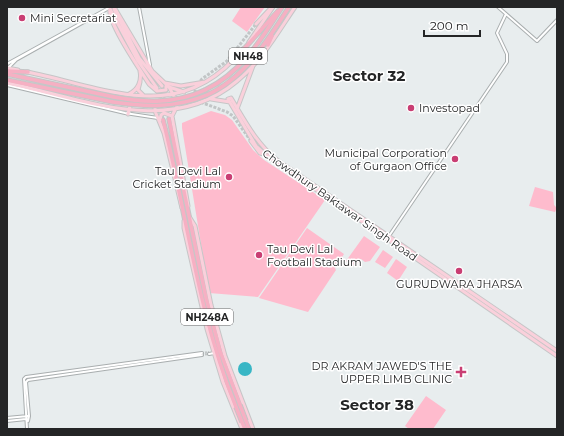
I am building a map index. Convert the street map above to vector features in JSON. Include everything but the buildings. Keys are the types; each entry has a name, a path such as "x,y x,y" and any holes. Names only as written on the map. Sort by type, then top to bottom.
{"highway":[{"name":"NH48","path":"7,80 138,106 161,107 186,102 207,95 221,87 243,69 274,31 289,7"},
{"path":"243,50 281,8"},
{"name":"NH48","path":"7,70 114,97 147,102 160,102 185,97 215,85 240,66 281,8"},
{"path":"268,45 274,31"},
{"path":"7,70 28,72"},
{"name":"NH248A","path":"171,117 186,213"},
{"name":"NH248A","path":"160,119 187,217 207,319 217,352 244,422 245,429"},
{"name":"NH248A","path":"244,422 250,429"}],"main road":[{"path":"256,24 272,7"},
{"path":"28,72 128,95 155,96 172,95 185,92 210,81 223,71 243,50 272,7"},
{"path":"7,84 128,112 176,110 211,99 238,81 254,64 295,7"},
{"path":"110,8 151,69 167,87 166,90 157,91 149,84 117,30 110,8"},
{"path":"110,8 140,58 164,84 185,92"},
{"path":"110,8 138,61 157,88"},
{"path":"238,109 254,64"},
{"path":"140,69 140,82 138,90 145,96 148,105 145,111"},
{"path":"164,84 186,86 210,81"},
{"path":"128,95 136,89 140,82"},
{"path":"155,96 154,111 160,119 161,115 164,113 171,117 176,110 176,102 169,87"},
{"path":"190,90 188,100 194,105"},
{"path":"128,112 133,95"},
{"name":"Chowdhury Baktawar Singh Road","path":"557,351 265,151 244,121 231,98 228,99 256,146 266,155 557,356"},
{"path":"211,99 230,102"},
{"path":"244,121 248,117"},
{"path":"251,141 260,153 266,155"},
{"path":"242,429 214,352 185,234 184,226 187,217 195,226 211,305 225,356 253,429"},
{"path":"236,415 246,411"}],"street":[{"path":"139,7 151,69"},
{"path":"498,7 537,42 557,20"},
{"path":"7,64 110,8"},
{"path":"7,70 16,60 110,8"},
{"path":"389,236 507,62 507,54 497,33 506,14"},
{"path":"128,112 160,119"},
{"path":"209,353 214,352"},
{"path":"27,429 28,417 24,379 27,377 202,354"},
{"path":"7,419 28,417"}],"shaded area":[{"path":"241,7 265,7 247,32 232,21"},
{"path":"211,111 225,115 232,120 253,150 264,160 325,200 258,297 209,293 182,123"},
{"path":"535,187 553,192 554,205 557,208 555,212 529,206"},
{"path":"307,228 344,254 335,268 336,270 308,312 259,298"},
{"path":"364,236 380,247 370,261 365,262 361,259 356,266 354,264 353,266 346,261"},
{"path":"383,250 393,257 385,268 375,262"},
{"path":"396,259 407,267 398,281 387,273"},
{"path":"426,396 446,410 433,429 409,429 405,426"}],"water":[{"path":"245,362 250,364 252,369 250,374 245,376 240,374 238,369 240,364"}],"tunnel":[{"path":"251,141 233,116 227,112 203,103 195,91 196,86 202,79 227,61 256,24"},
{"path":"162,86 166,102"},
{"path":"159,94 163,120"},
{"path":"202,353 209,352"},
{"path":"202,355 209,354"}],"place":[{"name":"Mini Secretariat","path":"22,18"},
{"name":"Investopad","path":"411,108"},
{"name":"Municipal Corporation of Gurgaon Office","path":"455,159"},
{"name":"Tau Devi Lal Cricket Stadium","path":"229,177"},
{"name":"Tau Devi Lal Football Stadium","path":"259,255"},
{"name":"GURUDWARA JHARSA","path":"459,271"},
{"name":"DR AKRAM JAWED'S THE UPPER LIMB CLINIC","path":"461,372"}],"district":[{"name":"Sector 32","path":"369,76"},
{"name":"Sector 38","path":"377,405"}]}
